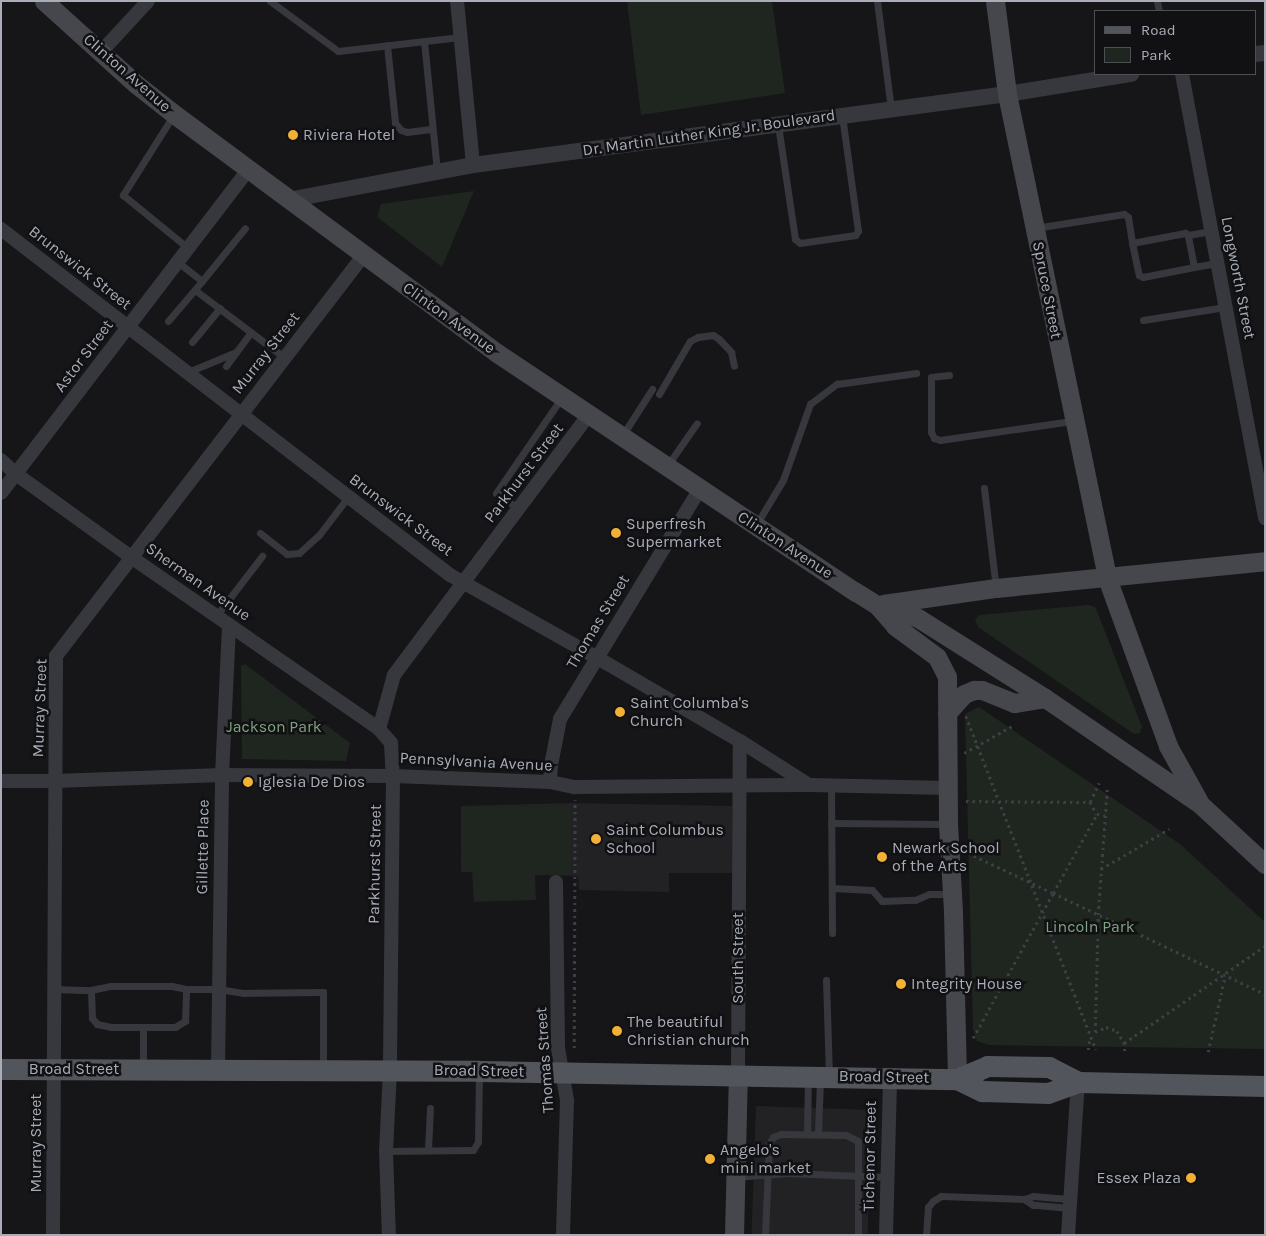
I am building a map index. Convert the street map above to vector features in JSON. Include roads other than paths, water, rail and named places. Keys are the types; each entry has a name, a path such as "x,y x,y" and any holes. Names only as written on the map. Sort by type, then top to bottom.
{"main road":[{"name":"Clinton Avenue","path":"44,1 174,114 363,256 497,353 877,605"},
{"name":"Spruce Street","path":"995,1 1007,94 1073,421 1107,578"},
{"path":"877,605 996,588 1265,561"},
{"path":"1107,578 1168,746 1201,805"},
{"path":"877,605 918,618 1045,698 1201,805 1265,864"},
{"path":"877,605 894,626 941,662 947,677 955,711 948,788 948,824 957,1078"},
{"path":"955,711 964,694 974,690 982,690 1014,703 1045,698"},
{"name":"Broad Street","path":"1,1069 390,1070 957,1078 982,1092 1048,1093 1078,1082 1265,1086"},
{"name":"South Street","path":"734,1235 738,1076"}],"street":[{"path":"101,52 148,1"},
{"path":"457,1 473,165"},
{"name":"Dr. Martin Luther King Jr. Boulevard","path":"288,200 473,165 1007,94 1125,75"},
{"name":"Longworth Street","path":"1182,75 1265,518"},
{"name":"Astor Street","path":"1,493 249,169"},
{"name":"Brunswick Street","path":"1,229 450,575 740,741 809,785"},
{"name":"Murray Street","path":"53,1235 56,656 363,256"},
{"name":"Parkhurst Street","path":"389,1235 386,1150 390,1070 393,776 391,743 379,728 394,676 589,414"},
{"name":"Sherman Avenue","path":"1,460 16,474 131,557 379,728"},
{"path":"1,474 16,474"},
{"name":"Thomas Street","path":"550,782 551,765 560,719 700,489"},
{"name":"Gillette Place","path":"218,1069 222,775 229,625"},
{"name":"South Street","path":"738,1076 740,741"},
{"name":"Pennsylvania Avenue","path":"1,781 222,775 393,776 550,782 574,787 831,785 948,788"},
{"name":"Thomas Street","path":"556,882 558,1048 567,1100 564,1235"},
{"name":"Tichenor Street","path":"886,1235 890,1077"},
{"path":"1068,1235 1078,1082"}],"lane":[{"path":"270,1 338,51 460,36"},
{"path":"877,1 891,109"},
{"path":"424,41 431,129 437,172"},
{"path":"387,46 395,123 401,130 407,132 431,129"},
{"path":"174,114 122,195 188,248"},
{"path":"778,124 796,239 800,243 855,235 858,231 842,115"},
{"path":"1034,228 1124,214 1128,216 1139,275 1143,277 1217,263"},
{"path":"168,321 245,228"},
{"path":"1132,242 1211,231"},
{"path":"1188,235 1194,267"},
{"path":"178,262 202,281"},
{"path":"195,290 286,358"},
{"path":"1143,320 1225,307"},
{"path":"192,342 220,308"},
{"path":"226,366 251,332"},
{"path":"659,394 664,381 690,341 698,336 713,335 719,338 731,352 734,366"},
{"path":"187,373 236,352"},
{"path":"756,525 783,480 810,404 837,384 916,373"},
{"path":"949,375 931,377 931,432 934,438 940,440 1073,421"},
{"path":"622,436 652,389"},
{"path":"519,509 496,493 563,397"},
{"path":"667,466 697,423"},
{"path":"984,488 996,588"},
{"path":"260,533 287,554 299,553 319,535 348,497"},
{"path":"216,616 262,556"},
{"path":"831,785 832,932"},
{"path":"832,823 948,824"},
{"path":"832,888 872,890 882,901 915,900 929,894 951,894"},
{"path":"818,1134 819,1076 826,980"},
{"path":"54,989 91,990 110,986 172,986 186,989 218,989 243,993 323,992 323,1070"},
{"path":"91,990 92,1018 94,1022 111,1027 175,1027 183,1023 186,1017 186,989"},
{"path":"143,1027 143,1069"},
{"path":"386,1150 468,1150 476,1147 479,1127 479,1071"},
{"path":"807,1134 819,1076"},
{"path":"428,1150 430,1108"},
{"path":"764,1235 771,1139 778,1134 846,1135 855,1138 859,1145 858,1235"},
{"path":"735,1177 787,1173 888,1177"},
{"path":"926,1235 928,1207 932,1201 941,1196 1024,1199 1033,1196 1071,1204"}],"place":[{"name":"Riviera Hotel","path":"293,135"},
{"name":"Superfresh Supermarket","path":"616,533"},
{"name":"Saint Columba's Church","path":"620,712"},
{"name":"Iglesia De Dios","path":"248,782"},
{"name":"Saint Columbus School","path":"596,839"},
{"name":"Newark School of the Arts","path":"882,857"},
{"name":"Integrity House","path":"901,984"},
{"name":"The beautiful Christian church","path":"617,1031"},
{"name":"Angelo's mini market","path":"710,1159"},
{"name":"Essex Plaza","path":"1191,1178"}],"park label":[{"name":"Jackson Park","path":"274,727"},
{"name":"Lincoln Park","path":"1090,927"}]}
